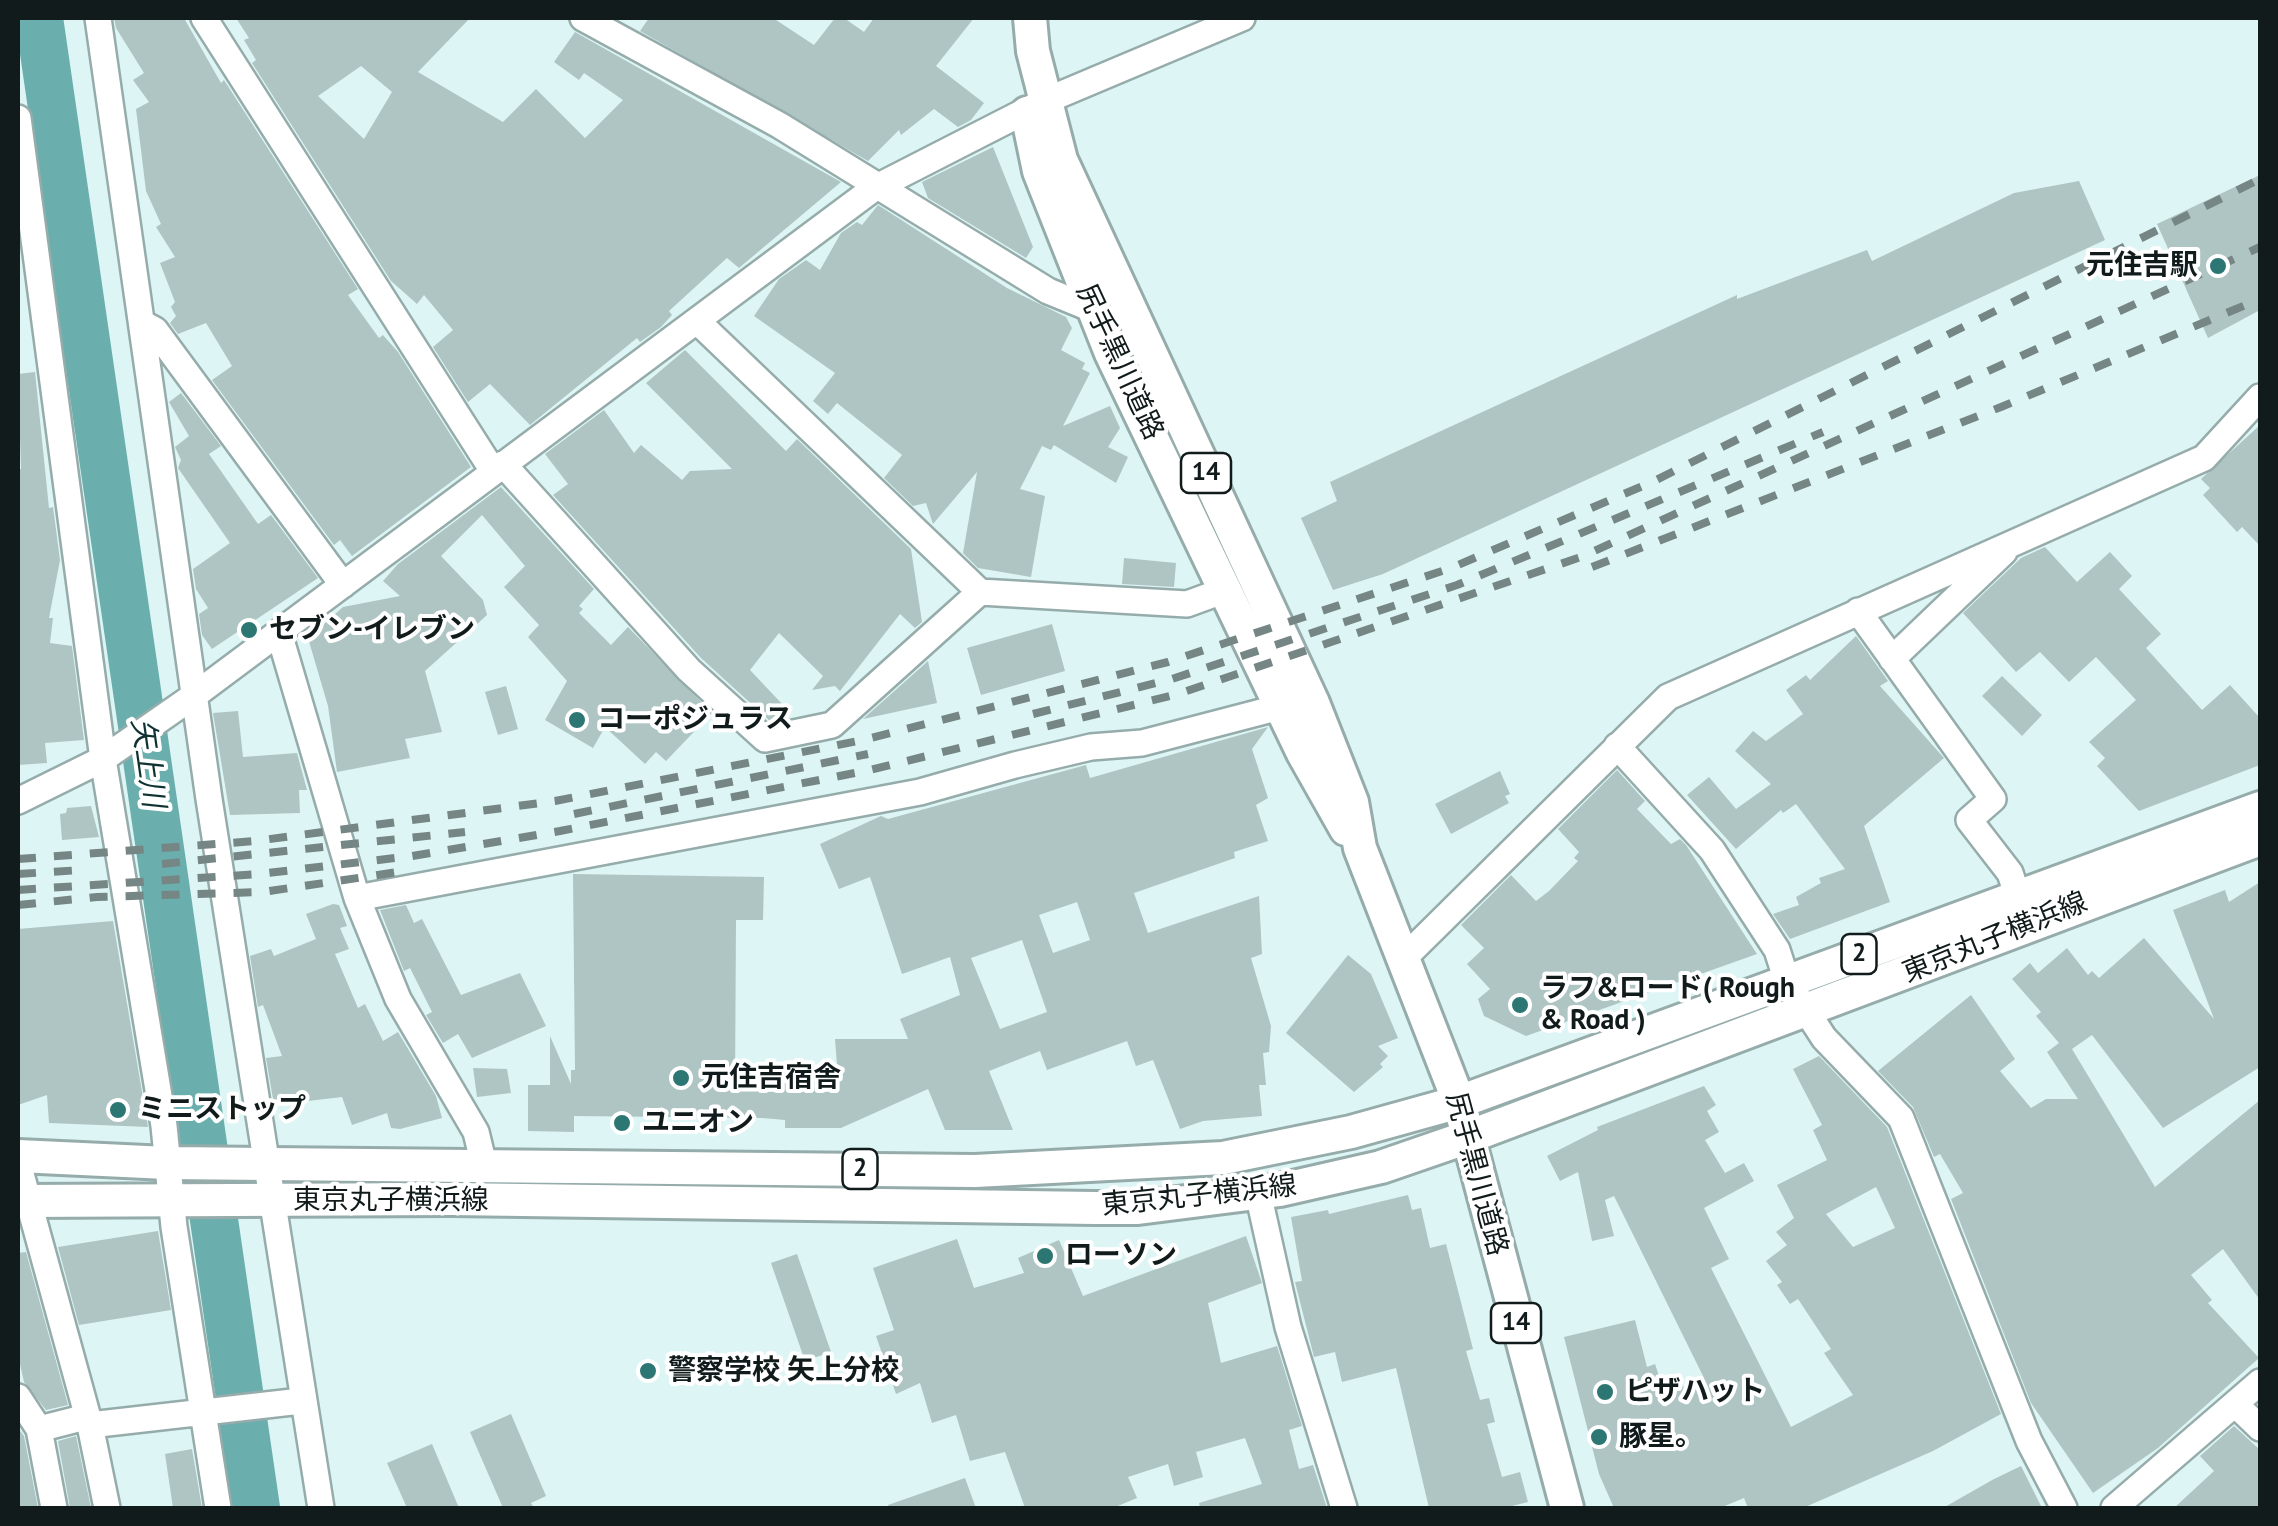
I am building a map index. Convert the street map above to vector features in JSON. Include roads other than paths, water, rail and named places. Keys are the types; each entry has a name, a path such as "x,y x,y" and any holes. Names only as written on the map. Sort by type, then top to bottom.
{"main road":[{"name":"尻手黒川道路","path":"1015,18 1036,106 1314,704 1352,802 1360,848 1459,1102 1567,1508"},
{"name":"尻手黒川道路","path":"1030,18 1039,172 1092,309 1336,815 1360,848"},
{"name":"東京丸子横浜線","path":"18,1159 975,1171 1129,1166 1252,1153 1459,1102 2260,808"},
{"name":"東京丸子横浜線","path":"23,1202 270,1200 1110,1208 1258,1193 1348,1176 1468,1137 2260,839"}],"street":[{"path":"98,18 142,324 188,700 260,1161 270,1200 291,1402 322,1508"},
{"path":"204,18 498,468 690,670 765,739 832,725 980,592"},
{"path":"583,18 880,186 1048,291 1092,309"},
{"path":"18,801 109,754 188,700 880,186 1036,106 1242,18"},
{"path":"18,118 21,176 172,1201 213,1409 218,1508"},
{"path":"697,321 980,592 1187,604 1228,590"},
{"path":"142,324 156,330 344,584"},
{"path":"1404,957 1668,697 2204,458 2260,398"},
{"path":"1892,660 2020,537"},
{"path":"1858,611 1993,799 1968,820 2010,874 2018,897"},
{"path":"279,633 357,898 398,999 476,1132 484,1165"},
{"path":"357,898 920,792 1053,756 1142,743 1284,706"},
{"path":"1618,746 1712,850 1777,950 1787,981 1824,1038 1900,1118 2023,1428 2064,1508"},
{"path":"18,1159 23,1202 90,1425 107,1508"},
{"path":"1258,1193 1288,1326 1344,1508"},
{"path":"2114,1508 2260,1382"},
{"path":"18,1397 39,1429 54,1508"},
{"path":"39,1429 82,1418 90,1425 291,1402"},
{"path":"2236,1405 2260,1428"}],"waterway":[{"name":"矢上川","path":"39,18 256,1508"}],"railway":[{"path":"18,859 255,841 555,801 863,740 1168,662 1451,568 1652,482 2260,179"},
{"path":"18,890 259,874 412,856 560,831 870,770 1178,694 1581,557 2260,247"},
{"path":"1592,567 2001,407 2260,299"},
{"path":"1033,714 1172,679 1457,585 1823,432"},
{"path":"574,814 868,754"},
{"path":"162,864 465,832"},
{"path":"18,874 82,870"},
{"path":"18,905 97,897 263,892 398,872"}],"place":[{"name":"元住吉駅","path":"2218,266"},
{"name":"セブン-イレブン","path":"249,630"},
{"name":"コーポジュラス","path":"577,720"},
{"name":"ラフ&ロード( Rough & Road )","path":"1520,1005"},
{"name":"元住吉宿舎","path":"681,1078"},
{"name":"ミニストップ","path":"118,1110"},
{"name":"ユニオン","path":"622,1123"},
{"name":"ローソン","path":"1045,1256"},
{"name":"警察学校 矢上分校","path":"648,1371"},
{"name":"ピザハット","path":"1605,1392"},
{"name":"豚星。","path":"1599,1437"}]}
